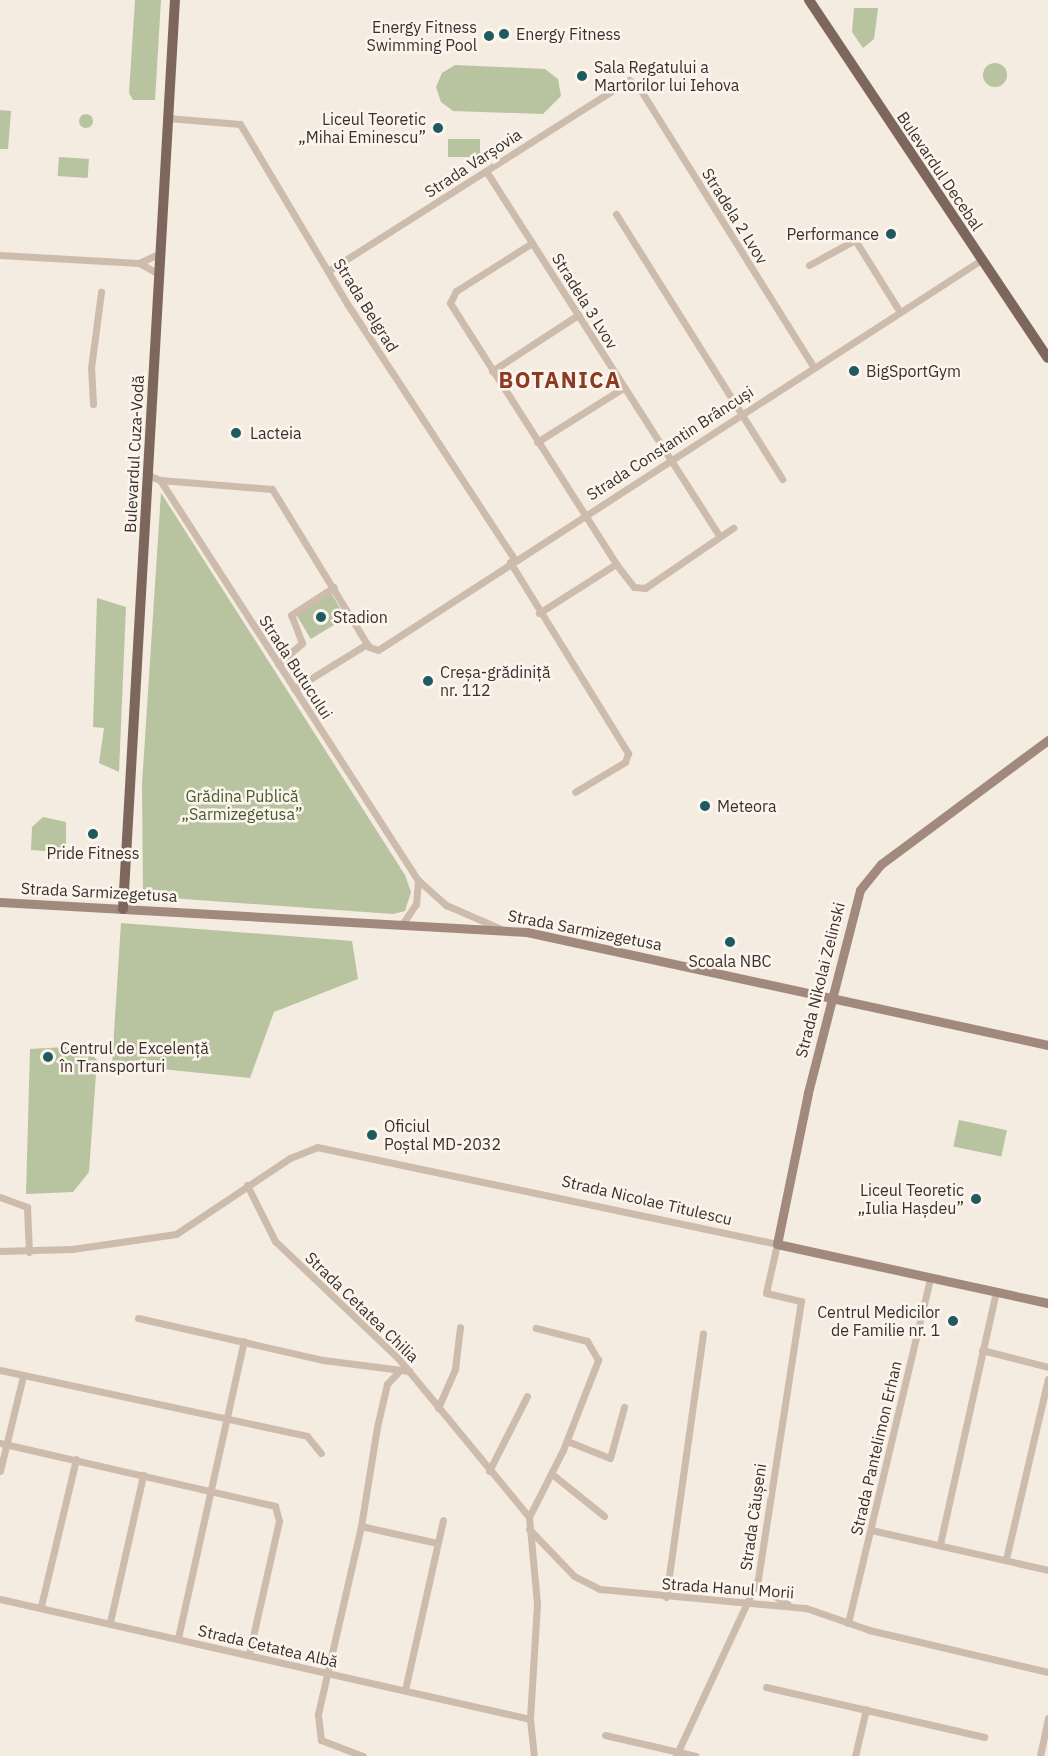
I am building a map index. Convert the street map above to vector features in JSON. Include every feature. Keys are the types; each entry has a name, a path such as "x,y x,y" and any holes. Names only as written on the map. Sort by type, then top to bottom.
{"main road":[{"name":"Bulevardul Cuza-Vodă","path":"123,909 175,0"},
{"name":"Bulevardul Decebal","path":"808,0 1048,358"},
{"name":"Strada Nikolai Zelinski","path":"777,1244 855,900 870,876 1048,740"},
{"name":"Strada Sarmizegetusa","path":"0,902 501,928 1048,1045"},
{"name":"Strada Nicolae Titulescu","path":"777,1244 1048,1303"}],"street":[{"name":"Strada Varșovia","path":"328,271 624,81 633,81"},
{"name":"Stradela 2 Lvov","path":"633,81 813,366"},
{"name":"Strada Belgrad","path":"168,118 240,124 328,271 512,560 539,613 629,755 575,792"},
{"name":"Stradela 3 Lvov","path":"486,171 720,537"},
{"path":"616,214 782,480"},
{"path":"809,265 855,240 900,312"},
{"path":"532,243 450,296 492,371 615,564 639,589 733,528"},
{"path":"139,263 160,253"},
{"path":"0,255 139,263 159,274"},
{"name":"Strada Constantin Brâncuși","path":"367,644 374,650 981,260"},
{"path":"93,404 91,368 101,292"},
{"path":"492,371 578,315"},
{"path":"537,442 623,388"},
{"path":"148,475 160,480 272,489 367,644 294,689"},
{"name":"Strada Butucului","path":"160,480 418,880 446,905 501,928"},
{"path":"539,613 615,564"},
{"path":"278,664 302,643 291,615 334,587"},
{"path":"403,923 416,904 418,880"},
{"name":"Strada Nicolae Titulescu","path":"247,1185 305,1149 342,1148 777,1244"},
{"path":"0,1251 29,1252 176,1234 247,1185"},
{"name":"Strada Cetatea Chilia","path":"247,1185 275,1241 409,1371 529,1517"},
{"path":"0,1197 27,1208 29,1252"},
{"name":"Strada Căușeni","path":"677,1754 751,1602 757,1585 801,1301 766,1293 777,1244"},
{"name":"Strada Pantelimon Erhan","path":"848,1623 930,1279"},
{"path":"940,1545 996,1292"},
{"path":"138,1318 398,1372 409,1371"},
{"path":"438,1408 455,1369 460,1327"},
{"path":"534,1756 530,1719 537,1604 529,1517 567,1441 598,1354 587,1341 536,1328"},
{"path":"666,1597 703,1334"},
{"path":"178,1638 213,1491 244,1341"},
{"path":"982,1350 1048,1366"},
{"path":"0,1370 228,1417 307,1436 321,1453"},
{"path":"363,1756 320,1738 318,1713 361,1526 387,1384 398,1372"},
{"path":"0,1471 3,1444 23,1376"},
{"path":"1006,1559 1048,1379"},
{"path":"489,1471 527,1396"},
{"path":"567,1441 610,1458 624,1407"},
{"path":"3,1444 213,1491 277,1509 249,1654"},
{"path":"41,1606 76,1459"},
{"path":"552,1474 604,1516"},
{"path":"110,1622 143,1475"},
{"path":"405,1690 443,1520"},
{"path":"361,1526 437,1543"},
{"name":"Strada Hanul Morii","path":"529,1529 592,1587 666,1597 790,1605 848,1623 1048,1672"},
{"path":"871,1530 1048,1569"},
{"path":"757,1585 790,1605"},
{"name":"Strada Cetatea Albă","path":"0,1599 41,1606 326,1674 530,1719"},
{"path":"766,1687 984,1737"},
{"path":"855,1756 866,1709"},
{"path":"1040,1756 1048,1718"},
{"path":"605,1735 677,1754 696,1756"}],"green space":[{"path":"135,0 161,0 155,100 133,100 129,93"},
{"path":"854,8 878,8 874,39 863,48 852,32"},
{"path":"995,63 1000,64 1006,70 1006,80 1000,86 995,87 990,86 984,80 983,75 984,70 990,64"},
{"path":"455,65 545,69 558,79 561,96 543,114 453,111 441,102 436,87 442,73"},
{"path":"0,110 11,111 8,149 0,149"},
{"path":"86,114 91,116 93,121 91,126 86,128 81,126 79,121 81,116"},
{"path":"448,139 480,139 480,157 448,157"},
{"path":"59,157 89,159 88,178 58,176"},
{"name":"Grădina Publică „Sarmizegetusa”","path":"161,493 405,875 411,892 405,911 393,914 143,896 142,784"},
{"name":"Stadion","path":"331,593 346,618 311,639 296,614"},
{"path":"97,598 126,607 119,772 99,763 104,728 93,727"},
{"path":"43,817 66,822 66,845 59,852 31,850 32,827"},
{"path":"121,923 352,941 358,979 274,1012 250,1078 112,1064"},
{"path":"84,1046 97,1060 89,1172 73,1192 26,1194 30,1049"},
{"path":"959,1120 1007,1130 1001,1157 953,1146"}],"place":[{"name":"Energy Fitness","path":"504,34"},
{"name":"Energy Fitness Swimming Pool","path":"489,36"},
{"name":"Sala Regatului a Martorilor lui Iehova","path":"582,76"},
{"name":"Liceul Teoretic „Mihai Eminescu”","path":"438,128"},
{"name":"Performance","path":"891,234"},
{"name":"BigSportGym","path":"854,371"},
{"name":"Lacteia","path":"236,433"},
{"name":"Stadion","path":"321,617"},
{"name":"Creșa-grădiniță nr. 112","path":"428,681"},
{"name":"Meteora","path":"705,806"},
{"name":"Pride Fitness","path":"93,834"},
{"name":"Scoala NBC","path":"730,942"},
{"name":"Centrul de Excelență în Transporturi","path":"48,1057"},
{"name":"Oficiul Poștal MD-2032","path":"372,1135"},
{"name":"Liceul Teoretic „Iulia Hașdeu”","path":"976,1199"},
{"name":"Centrul Medicilor de Familie nr. 1","path":"953,1321"}],"district":[{"name":"BOTANICA","path":"560,380"}]}
